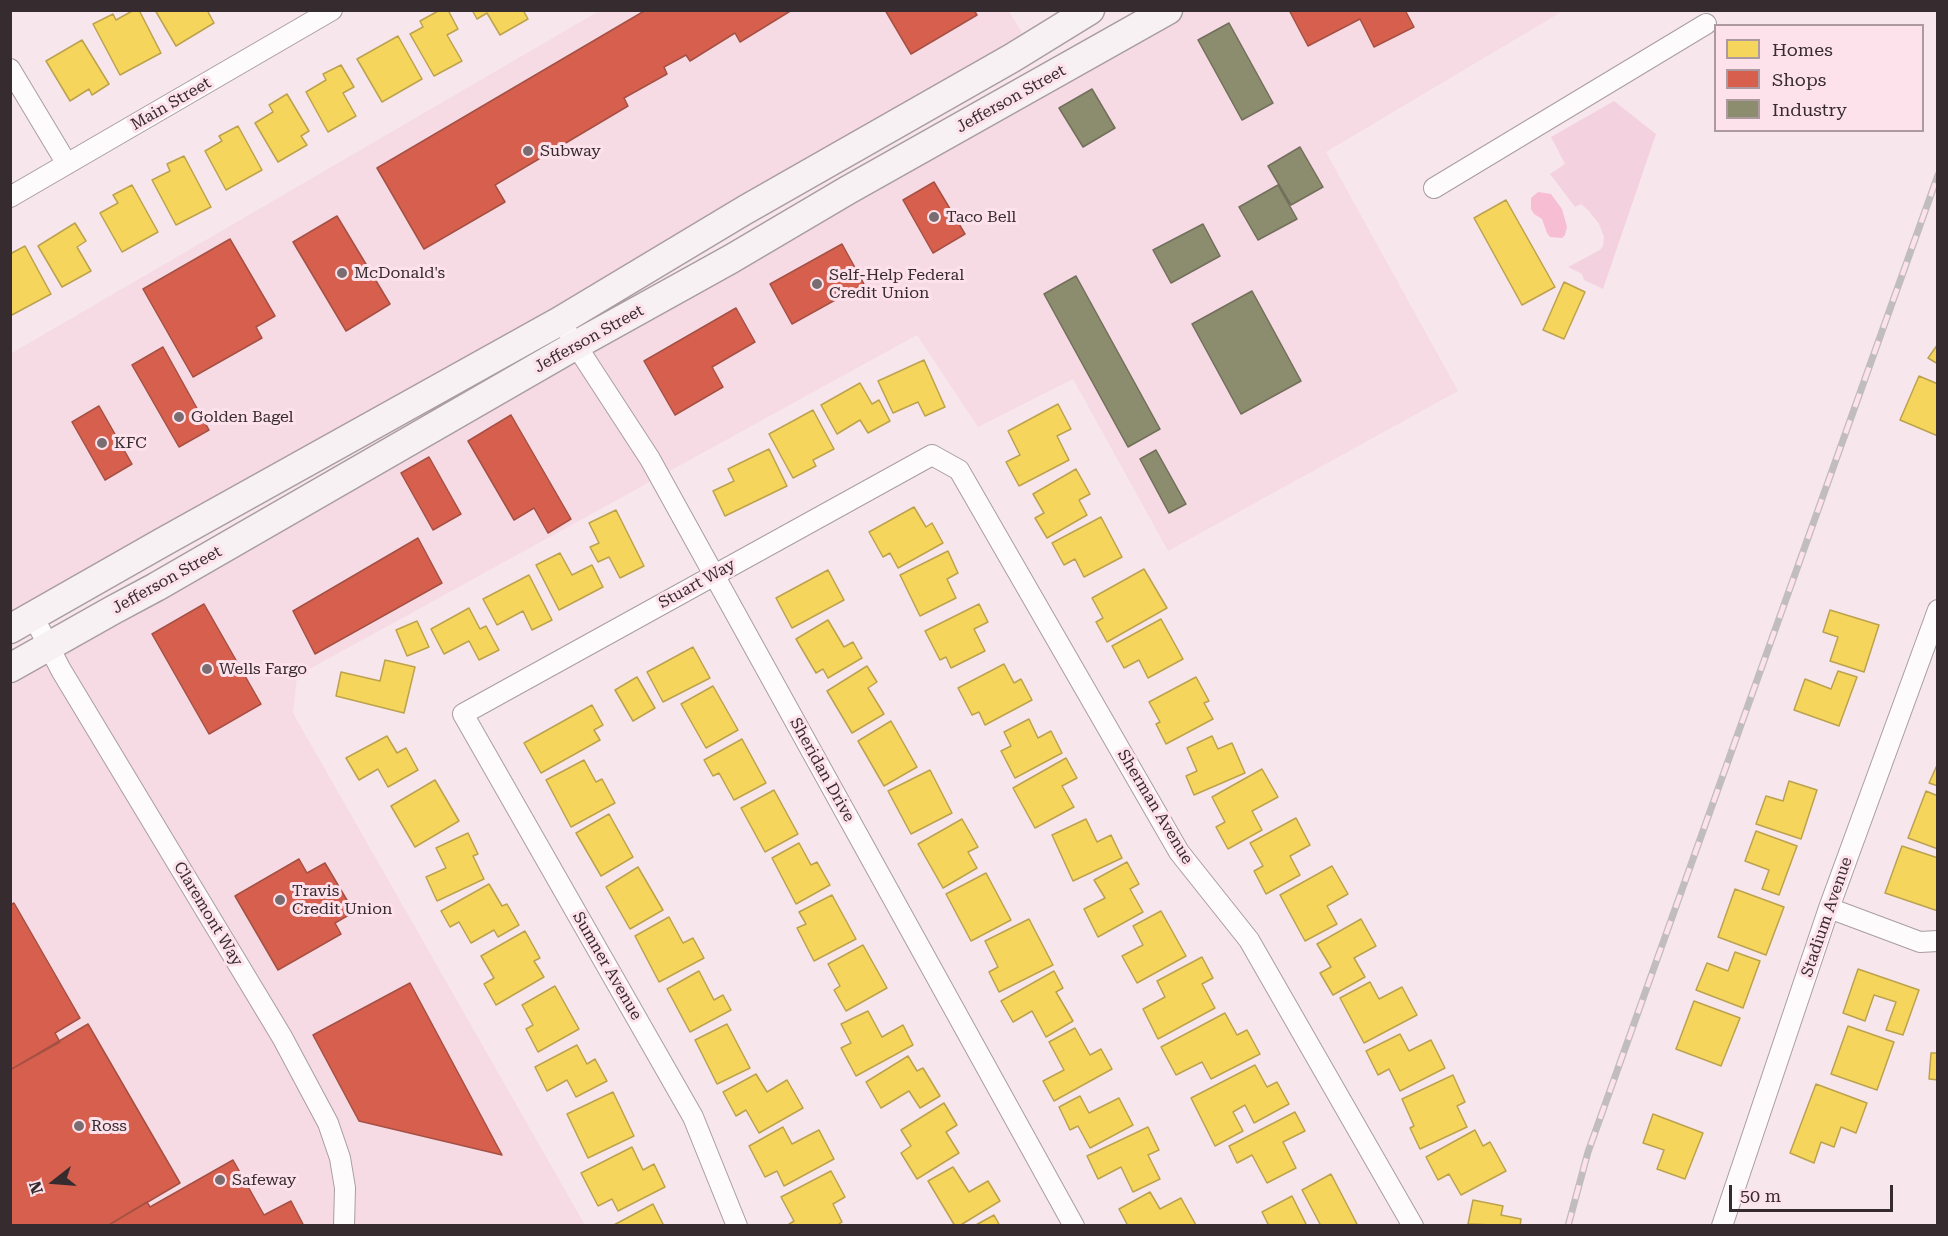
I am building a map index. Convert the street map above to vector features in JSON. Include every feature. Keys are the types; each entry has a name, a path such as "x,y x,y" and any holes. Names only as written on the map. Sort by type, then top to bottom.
{"main road":[{"name":"Jefferson Street","path":"22,623 560,321 745,210 1012,58 1090,10"},
{"name":"Jefferson Street","path":"10,668 280,517 576,345 1168,10"}],"street":[{"name":"Main Street","path":"10,197 332,10"},
{"path":"1434,188 1706,24"},
{"path":"10,69 67,164"},
{"name":"Sheridan Drive","path":"560,321 651,459 1074,1226"},
{"name":"Stuart Way","path":"463,714 932,455"},
{"name":"Sherman Avenue","path":"932,455 958,470 1179,852 1249,940 1413,1226"},
{"name":"Stadium Avenue","path":"1722,1226 1829,908 1938,610"},
{"name":"Claremont Way","path":"22,623 49,646 61,670 282,1037 328,1123 340,1158 345,1188 344,1226"},
{"name":"Sumner Avenue","path":"463,714 693,1117 737,1226"},
{"path":"1829,908 1920,942 1938,941"}],"shaded area":[{"path":"599,11 1009,11 1030,46 11,629 10,354"},
{"path":"1168,11 1563,11 1326,152 1458,391 1168,551 1073,379 978,427 917,335 297,676 293,713 585,1225 11,1225 10,669"},
{"path":"1614,101 1656,134 1603,289 1584,280 1582,274 1568,267 1600,250 1604,237 1599,224 1589,211 1581,204 1575,207 1550,174 1565,164 1551,137"},
{"path":"1538,192 1551,194 1562,209 1567,227 1562,238 1550,237 1542,219 1531,209 1531,198"}],"building: Homes":[{"path":"134,10 139,10 161,53 120,75 93,24 113,14 116,20"},
{"path":"155,10 207,10 214,23 176,46"},
{"path":"440,10 448,10 458,29 447,35 462,61 434,76 410,34 423,27 420,21"},
{"path":"472,10 523,10 528,19 500,35 487,13 477,19"},
{"path":"398,36 422,79 382,102 357,59"},
{"path":"82,40 109,84 92,95 89,89 70,101 46,61"},
{"path":"341,65 354,87 343,93 356,116 328,132 306,92 326,80 323,74"},
{"path":"287,94 309,131 301,136 307,145 278,162 255,123 273,112 269,105"},
{"path":"238,126 262,170 226,190 205,151 222,141 219,136"},
{"path":"184,156 211,207 176,225 152,180 170,171 167,164"},
{"path":"132,185 158,232 122,252 100,213 118,203 113,195"},
{"path":"1506,200 1555,287 1522,305 1474,218"},
{"path":"75,223 86,241 77,247 91,271 62,287 38,246"},
{"path":"25,246 51,294 10,316 10,254"},
{"path":"1564,282 1585,292 1564,339 1543,330"},
{"path":"1938,344 1938,364 1928,358"},
{"path":"924,360 945,407 925,416 918,402 893,413 878,381"},
{"path":"1919,376 1938,384 1938,436 1900,420"},
{"path":"860,383 872,404 879,400 890,421 868,433 860,420 837,434 821,405"},
{"path":"1058,404 1071,429 1057,436 1069,460 1019,486 1006,462 1020,455 1008,431"},
{"path":"813,410 834,449 813,460 816,466 793,478 769,434"},
{"path":"769,449 787,486 725,516 713,491 734,481 728,469"},
{"path":"1076,469 1090,494 1079,500 1087,515 1047,538 1035,518 1044,513 1033,494"},
{"path":"914,507 926,527 932,523 943,543 898,568 890,553 883,557 869,532"},
{"path":"616,510 644,566 620,578 609,557 598,562 590,547 599,543 589,523"},
{"path":"1101,517 1122,557 1084,577 1075,559 1064,565 1052,543"},
{"path":"948,551 958,573 947,579 956,598 920,616 900,575"},
{"path":"560,553 572,575 592,565 603,587 559,610 536,565"},
{"path":"1144,569 1167,608 1107,642 1096,622 1103,618 1092,598"},
{"path":"828,570 844,600 792,628 776,598"},
{"path":"529,575 552,620 532,630 523,611 497,625 483,599"},
{"path":"979,604 988,622 974,629 985,651 951,668 946,657 940,660 925,631"},
{"path":"469,608 480,629 486,626 499,650 479,660 469,641 444,654 431,629"},
{"path":"1830,610 1879,625 1864,672 1830,661 1838,637 1823,632"},
{"path":"1161,619 1183,659 1148,678 1139,660 1124,668 1112,646"},
{"path":"828,620 844,647 853,642 862,658 828,678 823,669 816,673 796,639"},
{"path":"417,621 429,647 407,656 396,630"},
{"path":"693,647 710,678 663,702 647,672"},
{"path":"385,660 415,667 404,713 336,696 341,672 380,681"},
{"path":"1004,664 1014,683 1021,679 1032,700 985,725 979,712 972,715 958,688"},
{"path":"867,666 877,682 868,688 884,714 852,733 827,691"},
{"path":"1838,671 1857,677 1839,726 1794,710 1805,679 1831,689"},
{"path":"637,677 655,708 633,721 615,690"},
{"path":"1196,677 1209,701 1204,703 1213,719 1166,744 1156,724 1160,722 1149,702"},
{"path":"713,686 738,730 706,748 681,704"},
{"path":"592,705 603,725 594,730 600,740 541,773 524,743"},
{"path":"1029,719 1038,738 1051,731 1062,753 1015,778 1001,751 1011,746 1004,732"},
{"path":"891,721 917,767 884,786 858,741"},
{"path":"387,736 397,753 406,748 418,770 388,787 378,769 359,780 346,758"},
{"path":"1212,736 1218,749 1232,743 1245,773 1194,795 1186,776 1197,771 1187,748"},
{"path":"742,739 766,783 734,800 719,773 713,776 704,760"},
{"path":"1066,758 1077,778 1062,786 1074,807 1035,828 1013,788"},
{"path":"584,760 596,782 602,779 615,803 571,827 546,780"},
{"path":"1938,763 1938,786 1929,783"},
{"path":"1262,769 1278,797 1252,811 1262,830 1228,849 1216,827 1225,822 1212,797"},
{"path":"930,770 952,813 911,834 888,791"},
{"path":"435,780 459,821 415,847 391,806"},
{"path":"1789,781 1817,790 1801,839 1756,824 1766,796 1783,801"},
{"path":"774,790 798,834 765,852 741,808"},
{"path":"1926,791 1938,796 1938,849 1908,838"},
{"path":"609,814 633,857 601,876 576,833"},
{"path":"1296,818 1310,845 1290,856 1300,875 1266,894 1254,871 1263,866 1250,843"},
{"path":"962,819 978,847 968,852 977,868 943,888 918,844"},
{"path":"1086,819 1097,842 1111,835 1122,858 1073,881 1052,835"},
{"path":"1756,831 1797,846 1779,895 1762,889 1769,870 1745,861"},
{"path":"468,833 478,854 473,856 484,879 437,901 426,877 446,868 436,848"},
{"path":"799,843 811,865 817,862 830,885 796,904 772,858"},
{"path":"1902,846 1938,858 1938,911 1885,893"},
{"path":"1127,862 1139,884 1130,889 1143,912 1098,937 1084,909 1105,898 1094,880"},
{"path":"1332,866 1348,894 1327,906 1337,924 1305,941 1280,895"},
{"path":"638,867 663,910 630,929 606,887"},
{"path":"986,873 1011,920 971,941 946,894"},
{"path":"489,884 502,906 507,904 519,925 498,937 494,930 471,943 459,922 450,927 441,911"},
{"path":"1735,889 1784,907 1766,955 1718,937"},
{"path":"832,895 856,939 814,961 797,928 806,924 799,912"},
{"path":"1161,911 1186,956 1137,983 1122,956 1143,945 1133,926"},
{"path":"669,917 683,943 693,938 704,958 659,982 635,936"},
{"path":"1029,919 1053,965 999,992 989,972 998,967 985,941"},
{"path":"1361,919 1376,946 1354,958 1365,977 1333,995 1320,973 1331,967 1317,944"},
{"path":"525,931 540,958 534,961 544,977 496,1005 484,984 494,978 481,956"},
{"path":"863,945 887,988 846,1011 834,990 840,986 828,964"},
{"path":"1735,952 1760,961 1743,1008 1696,990 1707,963 1728,971"},
{"path":"1202,957 1213,978 1202,984 1215,1008 1158,1039 1143,1009 1165,997 1157,981"},
{"path":"1858,969 1919,990 1903,1035 1886,1030 1896,1002 1874,995 1865,1021 1843,1013"},
{"path":"699,971 714,1000 723,995 731,1010 690,1032 667,989"},
{"path":"1054,971 1063,988 1056,992 1073,1021 1046,1037 1032,1011 1013,1022 1001,1001"},
{"path":"1370,982 1379,999 1402,987 1417,1015 1364,1043 1340,998"},
{"path":"555,986 579,1029 538,1052 526,1029 533,1025 522,1005"},
{"path":"1694,1001 1740,1018 1721,1066 1676,1049"},
{"path":"868,1011 882,1037 903,1025 913,1045 856,1076 841,1048 851,1043 841,1024"},
{"path":"1225,1013 1237,1035 1247,1030 1260,1054 1211,1079 1202,1062 1176,1075 1161,1047"},
{"path":"727,1024 750,1068 717,1084 695,1040"},
{"path":"1848,1026 1894,1042 1877,1090 1831,1074"},
{"path":"1075,1028 1090,1055 1101,1049 1112,1069 1054,1101 1043,1081 1064,1070 1049,1042"},
{"path":"1400,1034 1409,1051 1431,1040 1445,1068 1400,1091 1389,1069 1378,1075 1366,1051"},
{"path":"577,1045 587,1064 595,1059 607,1081 576,1097 567,1080 547,1091 535,1067"},
{"path":"1931,1053 1938,1053 1938,1080 1929,1079"},
{"path":"908,1056 917,1071 923,1068 940,1096 920,1108 909,1091 881,1108 866,1082"},
{"path":"1255,1065 1267,1087 1277,1082 1289,1104 1254,1123 1245,1105 1233,1112 1243,1131 1215,1146 1191,1098"},
{"path":"756,1074 767,1092 787,1080 803,1108 759,1133 746,1110 736,1116 723,1092"},
{"path":"1453,1075 1465,1102 1457,1106 1467,1127 1420,1149 1410,1128 1414,1126 1402,1099"},
{"path":"1816,1084 1867,1103 1856,1133 1841,1127 1834,1147 1821,1142 1814,1163 1790,1153"},
{"path":"613,1092 634,1136 588,1158 567,1114"},
{"path":"1080,1096 1089,1113 1119,1098 1133,1125 1090,1148 1078,1126 1070,1130 1059,1107"},
{"path":"944,1103 957,1125 946,1132 959,1153 917,1179 901,1153 911,1146 901,1130"},
{"path":"1295,1112 1305,1131 1283,1142 1296,1168 1267,1183 1252,1155 1237,1163 1229,1146"},
{"path":"1653,1114 1703,1133 1685,1179 1657,1169 1664,1150 1643,1143"},
{"path":"783,1127 792,1144 819,1130 834,1159 784,1186 777,1171 765,1177 749,1146"},
{"path":"1148,1127 1159,1150 1148,1155 1160,1179 1133,1192 1121,1167 1098,1179 1087,1156"},
{"path":"1475,1130 1483,1146 1490,1142 1506,1171 1461,1195 1449,1174 1438,1180 1426,1157"},
{"path":"632,1147 643,1170 654,1164 665,1187 618,1211 612,1199 598,1206 581,1173"},
{"path":"953,1167 969,1192 988,1181 1000,1201 959,1226 955,1226 928,1181"},
{"path":"831,1171 845,1197 833,1204 842,1222 836,1226 786,1226 794,1221 781,1197"},
{"path":"1331,1174 1358,1226 1321,1226 1302,1190"},
{"path":"1150,1192 1160,1209 1181,1198 1196,1225 1128,1226 1119,1209"},
{"path":"1292,1196 1307,1226 1269,1226 1262,1212"},
{"path":"1473,1200 1503,1206 1501,1215 1521,1219 1520,1226 1468,1224"},
{"path":"653,1204 664,1226 612,1226"},
{"path":"994,1215 1000,1226 974,1226"}],"building: Shops":[{"path":"646,10 792,10 740,42 735,33 690,61 686,55 664,67 667,74 624,98 628,106 495,185 505,202 424,249 377,168"},
{"path":"885,10 974,10 977,15 911,54"},
{"path":"1289,10 1405,10 1414,27 1374,47 1360,19 1308,46"},
{"name":"Taco Bell","path":"934,182 965,234 933,253 903,200"},
{"name":"McDonald's","path":"337,216 390,304 346,331 293,242"},
{"path":"230,239 275,316 256,327 262,338 193,377 143,289"},
{"name":"Self-Help Federal Credit Union","path":"842,244 864,284 792,324 770,284"},
{"path":"736,308 755,342 712,367 723,387 675,415 644,361"},
{"path":"163,347 209,430 179,447 132,365"},
{"name":"KFC","path":"99,406 132,464 105,480 72,422"},
{"path":"511,415 571,519 548,533 534,508 514,520 468,441"},
{"path":"429,457 461,514 433,530 401,473"},
{"path":"418,538 442,583 315,654 293,611"},
{"name":"Wells Fargo","path":"204,604 261,704 209,734 152,634"},
{"path":"299,859 307,873 325,863 354,912 335,923 341,934 278,970 235,896"},
{"path":"14,903 80,1018 55,1033 60,1042 10,1070 10,905"},
{"path":"410,983 502,1155 359,1121 313,1035"},
{"name":"Ross","path":"88,1024 180,1183 107,1226 12,1226 10,1223 10,1070"},
{"name":"Safeway","path":"233,1160 264,1215 291,1201 304,1226 107,1226 147,1202 150,1207"}],"building: Industry":[{"path":"1229,23 1273,103 1242,120 1198,40"},
{"path":"1092,89 1115,128 1083,147 1059,108"},
{"path":"1300,147 1323,187 1291,205 1268,166"},
{"path":"1278,185 1297,219 1258,240 1239,207"},
{"path":"1203,224 1220,256 1171,283 1153,250"},
{"path":"1076,276 1160,429 1128,447 1044,294"},
{"path":"1252,291 1301,381 1241,414 1192,324"},
{"path":"1156,450 1186,504 1169,513 1140,459"}],"railway":[{"path":"1568,1226 1588,1152 1938,175"}],"place":[{"name":"Subway","path":"528,151"},
{"name":"Taco Bell","path":"934,217"},
{"name":"McDonald's","path":"342,273"},
{"name":"Self-Help Federal Credit Union","path":"817,284"},
{"name":"Golden Bagel","path":"179,417"},
{"name":"KFC","path":"102,443"},
{"name":"Wells Fargo","path":"207,669"},
{"name":"Travis Credit Union","path":"280,900"},
{"name":"Ross","path":"79,1126"},
{"name":"Safeway","path":"220,1180"}]}
